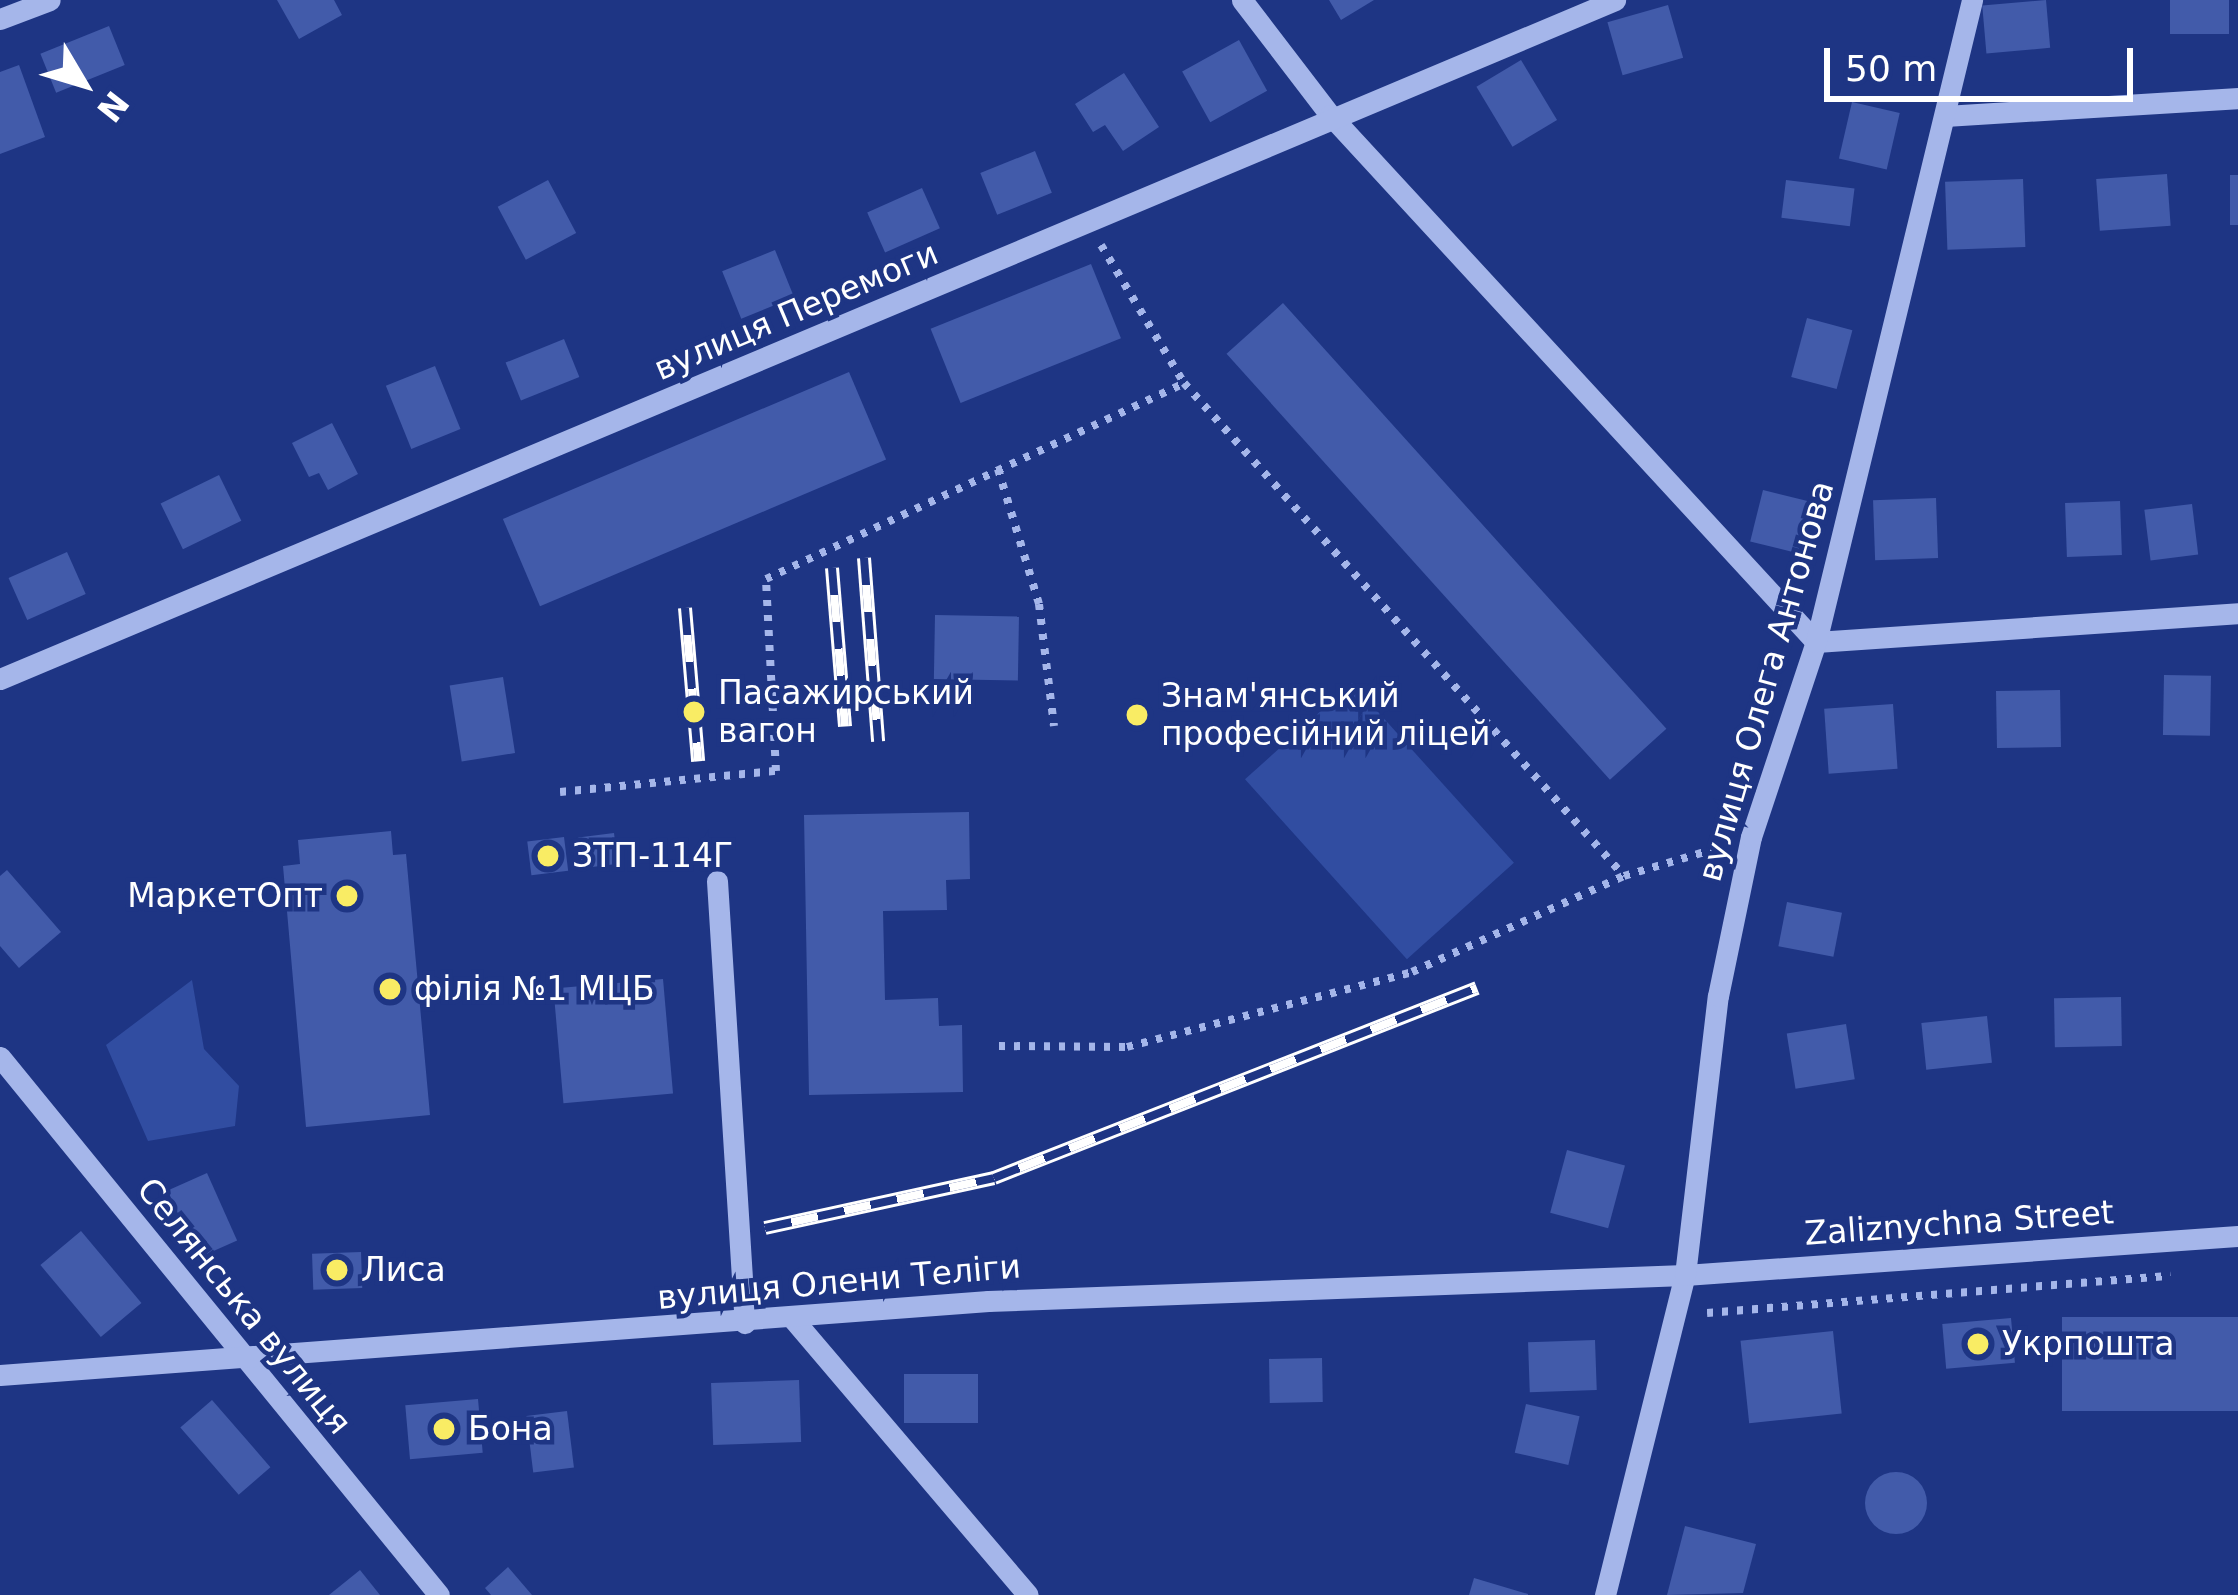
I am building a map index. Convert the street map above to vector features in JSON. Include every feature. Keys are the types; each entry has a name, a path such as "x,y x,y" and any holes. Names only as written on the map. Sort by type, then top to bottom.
{"street":[{"path":"0,19 50,0"},
{"path":"1242,0 1330,115 1816,642 2238,613"},
{"name":"вулиця Перемоги","path":"0,679 1097,220 1330,115 1615,0"},
{"name":"вулиця Олега Антонова","path":"1605,1595 1684,1276 1718,996 1751,837 1816,642 1972,0"},
{"path":"1945,116 2238,98"},
{"path":"717,881 745,1323"},
{"name":"Селянська вулиця","path":"0,1057 439,1595"},
{"name":"Zaliznychna Street","path":"1684,1276 2238,1236"},
{"name":"вулиця Олени Теліги","path":"0,1375 745,1323 988,1300 1684,1276"},
{"path":"793,1319 1028,1595"}],"path":[{"path":"1097,220 1101,247 1184,382 1624,876"},
{"path":"560,792 776,771 766,579 1184,382"},
{"path":"998,469 1040,604 1054,726"},
{"path":"999,1046 1127,1047 1390,978 1624,876 1751,837"},
{"path":"1676,1316 2191,1274"}],"shaded area":[{"path":"1352,683 1514,863 1407,959 1245,779"},
{"path":"192,980 204,1049 239,1086 235,1126 148,1141 106,1045"}],"building":[{"path":"277,0 334,0 342,15 299,39"},
{"path":"1329,0 1374,0 1341,20"},
{"path":"2046,0 2050,48 1986,53 1982,6"},
{"path":"2170,0 2229,0 2229,34 2170,34"},
{"path":"1668,5 1683,58 1623,75 1607,22"},
{"path":"109,26 125,65 56,93 40,54"},
{"path":"1239,40 1267,91 1210,122 1182,72"},
{"path":"1521,60 1557,120 1512,147 1476,87"},
{"path":"19,65 45,137 0,154 0,72"},
{"path":"1124,73 1159,127 1123,151 1105,125 1093,132 1075,104"},
{"path":"1852,102 1900,113 1887,170 1839,159"},
{"path":"1035,151 1052,193 997,215 980,173"},
{"path":"2167,174 2171,226 2100,231 2096,179"},
{"path":"2230,175 2238,175 2238,225 2230,225"},
{"path":"2023,179 2025,247 1947,250 1945,182"},
{"path":"548,180 576,233 526,260 498,207"},
{"path":"1786,180 1854,188 1850,226 1781,218"},
{"path":"922,188 940,228 885,253 867,212"},
{"path":"775,250 794,297 741,319 722,271"},
{"path":"1091,264 1121,338 961,403 931,329"},
{"path":"1283,303 1666,729 1610,780 1227,354"},
{"path":"1807,318 1852,330 1837,389 1791,377"},
{"path":"564,339 579,377 521,401 506,363"},
{"path":"435,366 460,429 411,449 386,386"},
{"path":"849,372 886,459 540,606 503,519"},
{"path":"332,423 358,474 328,490 319,473 309,477 292,443"},
{"path":"219,475 241,521 183,549 161,503"},
{"path":"1763,490 1811,502 1798,553 1750,541"},
{"path":"1936,498 1938,558 1875,560 1873,500"},
{"path":"2120,501 2122,555 2067,557 2065,503"},
{"path":"2192,504 2198,555 2151,560 2144,510"},
{"path":"67,552 86,594 27,620 9,578"},
{"path":"935,615 1019,616 1018,680 934,679"},
{"path":"2164,675 2211,676 2210,736 2163,735"},
{"path":"503,677 515,753 462,761 450,685"},
{"path":"2060,690 2061,747 1997,748 1996,691"},
{"path":"1893,704 1898,769 1829,774 1824,709"},
{"path":"969,812 970,879 946,880 947,910 883,911 885,1000 938,998 939,1026 962,1025 963,1092 809,1095 804,815"},
{"path":"391,831 393,855 406,854 430,1115 306,1127 283,866 300,864 298,840"},
{"path":"614,833 618,864 582,868 578,837"},
{"name":"ЗТП-114Г","path":"564,837 568,871 531,875 527,842"},
{"path":"7,870 61,932 19,968 0,946 0,876"},
{"path":"1787,902 1842,913 1833,957 1778,946"},
{"path":"663,979 673,1094 563,1103 553,989"},
{"path":"2121,997 2122,1046 2055,1047 2054,998"},
{"path":"1987,1016 1992,1063 1926,1070 1921,1023"},
{"path":"1846,1024 1855,1079 1795,1089 1787,1033"},
{"path":"1567,1150 1625,1166 1608,1228 1550,1213"},
{"path":"207,1173 237,1241 198,1258 168,1190"},
{"path":"81,1231 141,1303 101,1337 40,1265"},
{"name":"Лиса","path":"361,1252 362,1288 313,1290 312,1254"},
{"path":"2062,1317 2238,1317 2238,1411 2062,1411"},
{"name":"Укрпошта","path":"2011,1318 2015,1363 1946,1369 1942,1324"},
{"path":"1833,1331 1842,1414 1749,1423 1741,1341"},
{"path":"1595,1340 1597,1390 1530,1392 1528,1342"},
{"path":"1322,1358 1323,1402 1270,1403 1269,1359"},
{"path":"904,1374 978,1374 978,1423 904,1423"},
{"path":"799,1380 801,1442 713,1445 711,1383"},
{"name":"Бона","path":"478,1399 483,1453 410,1459 405,1405"},
{"path":"212,1400 270,1467 239,1495 180,1428"},
{"path":"1526,1404 1580,1416 1568,1465 1515,1453"},
{"path":"567,1411 574,1468 533,1473 526,1416"},
{"path":"1896,1472 1918,1481 1927,1503 1918,1525 1896,1534 1874,1525 1865,1503 1874,1481"},
{"path":"1685,1526 1756,1544 1743,1593 1667,1595"},
{"path":"508,1567 532,1595 491,1595 485,1588"},
{"path":"360,1570 380,1595 329,1595"},
{"path":"1474,1578 1528,1594 1528,1595 1469,1595"}],"railway":[{"path":"864,558 878,741"},
{"path":"832,568 845,726"},
{"path":"685,608 698,761"},
{"path":"765,1228 994,1178 1477,988"}],"place":[{"name":"Пасажирський вагон","path":"694,712"},
{"name":"Знам'янський професійний ліцей","path":"1137,715"},
{"name":"ЗТП-114Г","path":"548,856"},
{"name":"МаркетОпт","path":"347,896"},
{"name":"філія №1 МЦБ","path":"390,989"},
{"name":"Лиса","path":"337,1270"},
{"name":"Укрпошта","path":"1978,1344"},
{"name":"Бона","path":"444,1429"}]}
